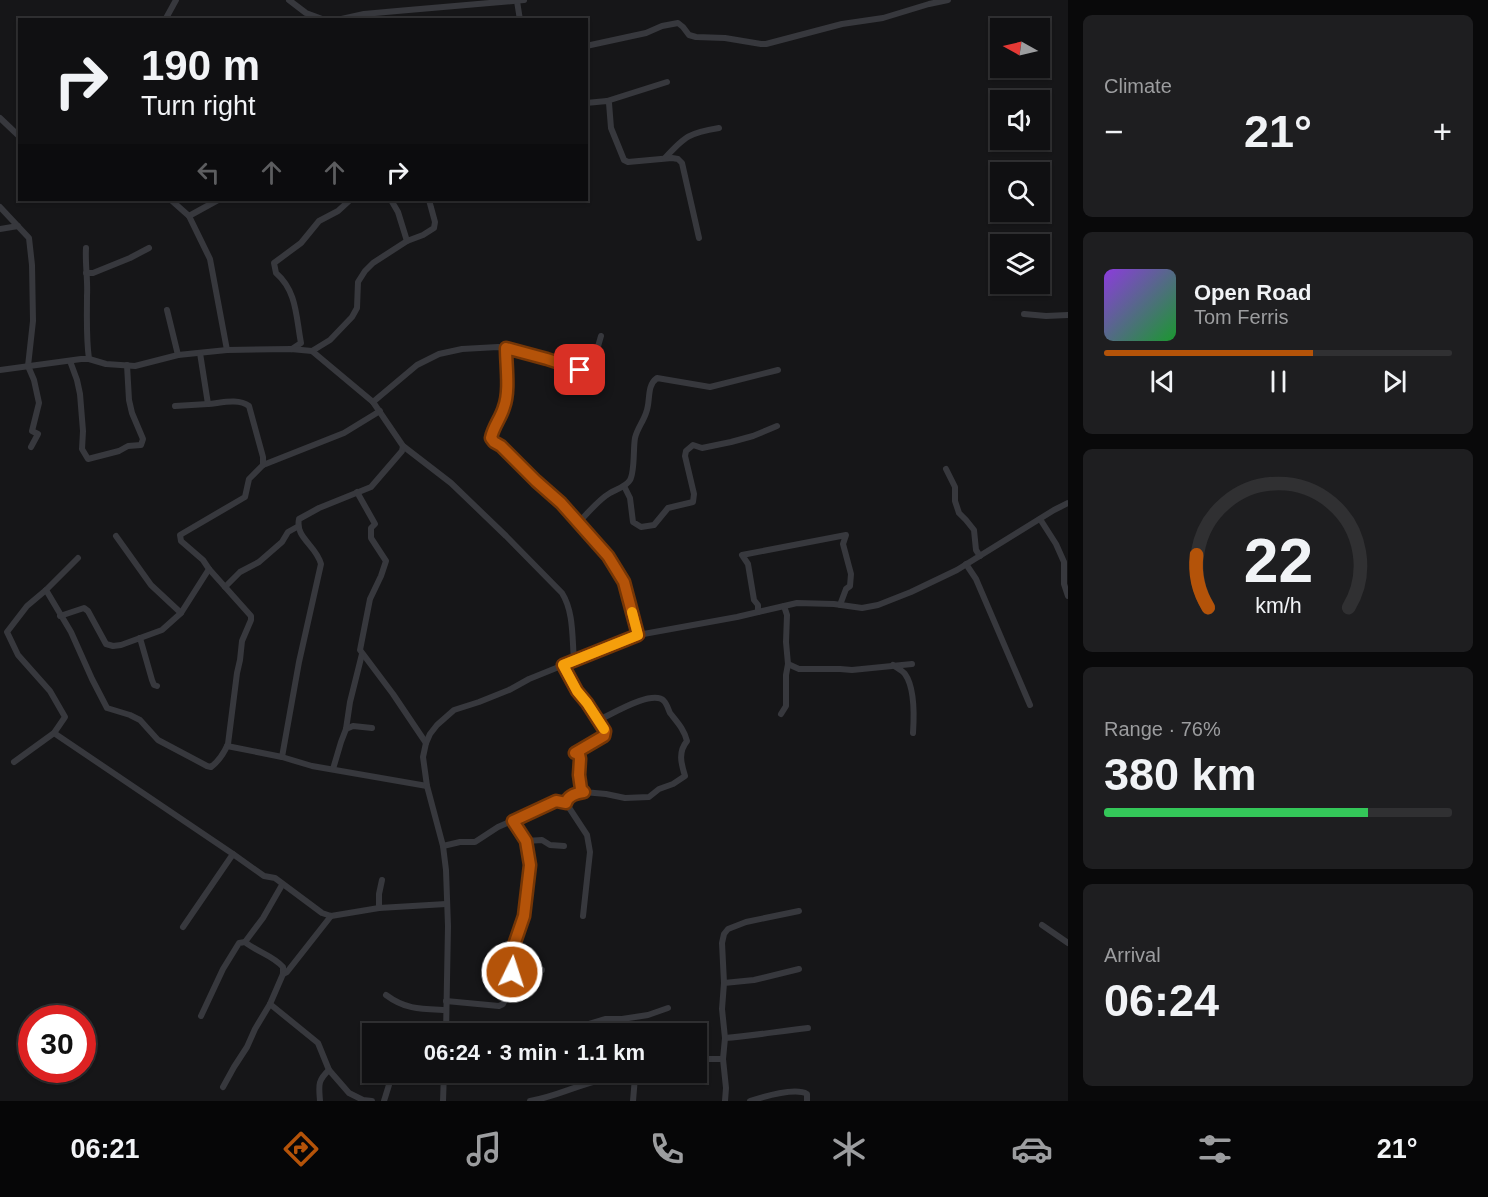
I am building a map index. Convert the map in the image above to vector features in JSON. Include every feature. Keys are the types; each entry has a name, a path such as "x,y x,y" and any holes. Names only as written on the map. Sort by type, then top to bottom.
{"street":[{"path":"166,18 176,0"},
{"path":"289,0 304,16"},
{"path":"588,46 678,23 689,35 696,38 725,38 761,44 842,24 883,18 948,0"},
{"path":"347,18 364,14 520,1 520,18"},
{"path":"588,103 608,100 667,82"},
{"path":"608,100 611,128 624,160 628,162 665,158 678,159 682,163 699,238"},
{"path":"0,118 18,135"},
{"path":"0,128 8,126"},
{"path":"665,158 678,144 693,134 719,128"},
{"path":"172,201 189,216 210,259 227,351"},
{"path":"189,216 216,201"},
{"path":"291,349 301,343 294,298 283,279 276,273 274,263 301,243 319,221 338,211 349,201"},
{"path":"392,201 398,212 407,241"},
{"path":"312,351 330,340 352,317 357,308 358,282 365,271 373,263 407,241 434,228 435,222 429,201"},
{"path":"0,207 28,238 32,265 33,321 28,366 39,403 32,431 38,434 31,447"},
{"path":"0,229 18,226"},
{"path":"86,248 86,321 89,359"},
{"path":"86,273 93,273 149,248"},
{"path":"167,310 178,355"},
{"path":"1024,314 1068,315"},
{"path":"374,402 417,365 439,354 462,349 498,347 584,370 593,364 601,336"},
{"path":"506,348 504,407 491,438 561,503 608,556 624,582 638,635"},
{"path":"0,370 89,359 106,364 135,366 178,355 200,353 291,349 312,351 374,402 404,446 451,483 562,593 569,609 574,660"},
{"path":"200,353 208,404"},
{"path":"70,361 80,394 82,449 88,459 118,452 128,446 141,445 143,439 129,400 127,365"},
{"path":"579,522 610,492 624,486 630,480 635,439 649,404 650,386 653,381 657,378 710,387 778,370"},
{"path":"175,406 244,402 249,406 263,457 263,465"},
{"path":"46,590 71,632 107,708 140,720 158,740 207,766 215,764 227,746 242,641 251,616 209,570 203,560 181,542 180,535 245,497 249,479 263,465 344,433 380,411"},
{"path":"624,486 630,498 633,522 640,527 654,525 668,508 693,502 694,494 685,456 686,451 693,445 702,448 731,442 777,426"},
{"path":"282,757 299,663 321,564 315,551 300,534 297,527 299,519 308,513 371,487 404,446"},
{"path":"946,469 954,488 959,513 974,530 976,550 980,556"},
{"path":"357,492 375,524 371,528 371,538 386,561 370,599 360,650 426,743"},
{"path":"446,1023 448,926 446,870 443,846 427,786 423,757 430,734 454,710 509,690 529,679 638,635 805,603 862,608 878,605 911,592 966,564 1068,503"},
{"path":"1040,519 1066,561 1064,584 1068,596"},
{"path":"225,587 240,572 259,562 282,542 288,532 297,527"},
{"path":"758,612 748,564 742,555 846,535 843,544 851,574 850,586 846,589 840,605"},
{"path":"116,536 151,585 181,613"},
{"path":"14,762 54,733 64,717 50,691 18,655 7,632 27,606 78,558"},
{"path":"966,564 976,579 1030,705"},
{"path":"60,616 84,608 88,611 106,644 121,645 162,630 181,613 209,570"},
{"path":"781,714 786,706 788,664 787,615 784,606"},
{"path":"140,638 152,680 157,686"},
{"path":"333,769 346,729 362,654"},
{"path":"788,664 799,669 852,670 912,664"},
{"path":"563,665 577,691 605,731 604,736 575,753 579,754 579,775 581,789 584,792"},
{"path":"893,665 905,674 910,686 914,716 913,734"},
{"path":"566,803 574,794 584,792 625,798 649,797 659,789 686,776 680,754 687,741 685,733 668,710 665,701 659,698 649,698 599,720"},
{"path":"346,729 353,726 372,728"},
{"path":"54,733 264,876 275,878 322,913 331,916 379,908 446,904"},
{"path":"227,746 282,757 312,766 427,786"},
{"path":"443,846 459,842 475,842 498,827 556,801 566,803 587,835 590,852 583,916"},
{"path":"446,1001 499,1006 503,1004 507,996 514,945 524,916 530,865 526,841 513,821"},
{"path":"526,841 542,840 550,845 564,846"},
{"path":"183,927 234,854"},
{"path":"379,908 382,880"},
{"path":"201,1016 223,969 239,943 245,942 282,885"},
{"path":"725,1101 722,1009 724,934 728,929 746,922 799,911"},
{"path":"283,974 331,916"},
{"path":"1042,925 1068,943"},
{"path":"223,1087 248,1047 283,974 283,967 272,957 257,951 245,942"},
{"path":"512,972 522,969 542,970"},
{"path":"724,983 754,980 799,969"},
{"path":"386,995 411,1009 446,1010"},
{"path":"270,1004 318,1043 329,1070 349,1093 363,1100 372,1101"},
{"path":"594,1023 648,1015 668,1008"},
{"path":"724,1038 808,1028"},
{"path":"707,1059 723,1059"},
{"path":"320,1101 319,1086 322,1077 329,1070"},
{"path":"384,1101 390,1083"},
{"path":"443,1101 444,1083"},
{"path":"530,1101 594,1083"},
{"path":"633,1101 634,1083"},
{"path":"750,1101 765,1096 798,1091 804,1091 807,1094 807,1101"},
{"path":"566,1092 567,1101"}],"slow traffic":[{"path":"604,729 577,691 563,665 638,635 632,612"}],"route":[{"path":"512,972 514,945 524,916 530,865 526,841 513,821 556,801 566,803 574,794 584,792 581,789 579,775 579,754 575,753 604,736 605,731 577,691 563,665 638,635 624,582 608,556 561,503 491,438 504,407 506,348 580,370"}]}
